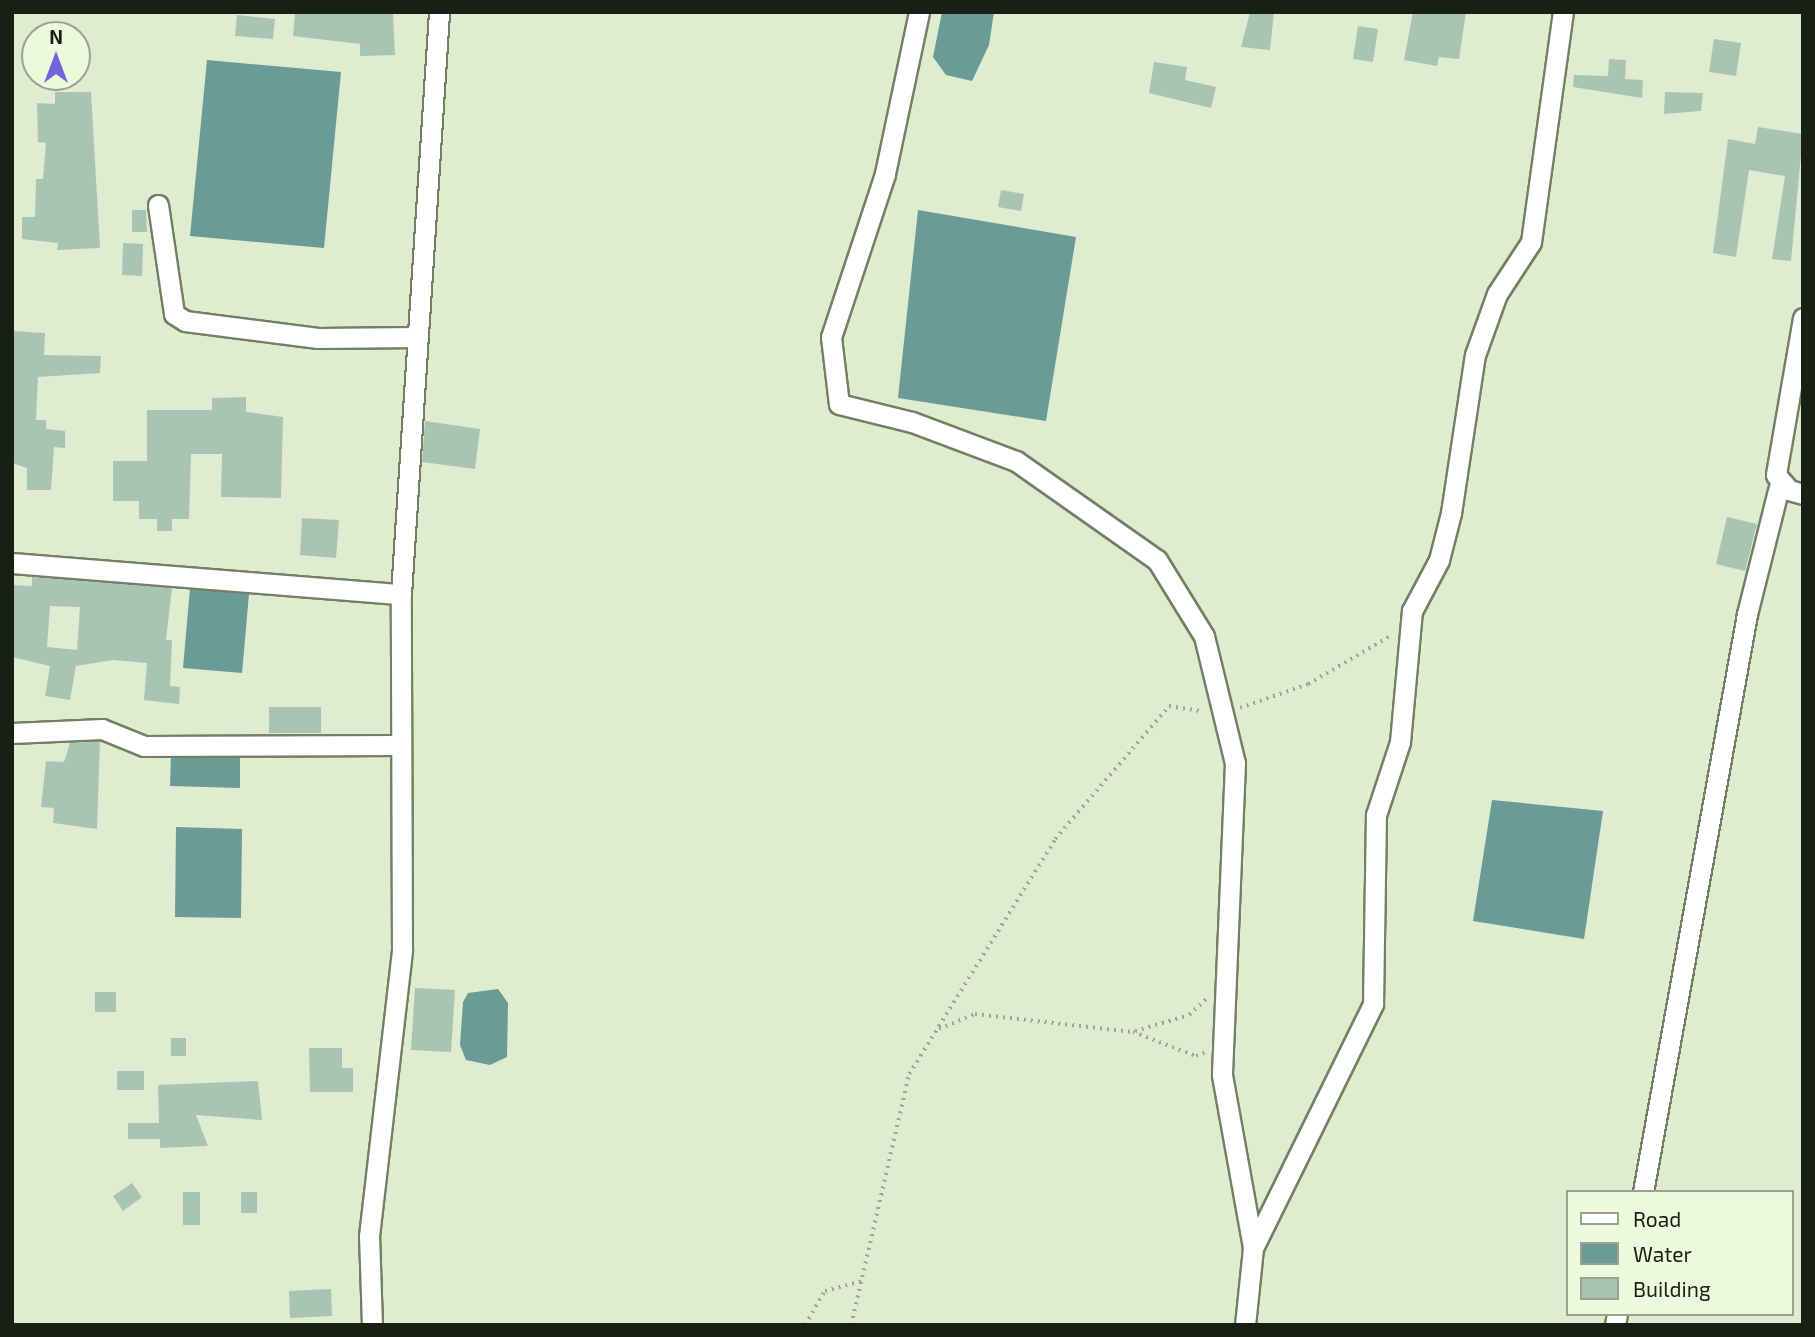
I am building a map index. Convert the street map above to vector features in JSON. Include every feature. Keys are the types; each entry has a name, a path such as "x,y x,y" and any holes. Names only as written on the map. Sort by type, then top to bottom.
{"street":[{"path":"372,1325 369,1236 402,950 401,594 439,12"},
{"path":"919,12 885,174 831,337 839,404 912,422 1016,461 1157,560 1204,636 1236,776 1229,978 1222,1075 1238,1190 1253,1248"},
{"path":"1245,1325 1253,1248 1373,1004 1376,815 1400,742 1410,628 1439,560 1463,463 1475,355 1497,294 1531,242 1563,12"},
{"path":"158,205 174,314 185,321 318,338 418,337"},
{"path":"1643,1190 1747,614 1780,484 1776,475 1803,318"},
{"path":"1780,484 1803,494"},
{"path":"12,563 401,594"},
{"path":"12,733 102,729 144,746 400,745"}],"path":[{"path":"851,1325 909,1074 1055,839 1138,738 1169,706 1223,714 1308,684 1410,628"},
{"path":"1133,1032 1189,1015 1229,978"},
{"path":"937,1030 975,1014 1133,1032 1196,1056 1224,1046"},
{"path":"805,1325 825,1291 862,1281"}],"water":[{"path":"942,12 994,12 989,45 972,81 946,75 933,57"},
{"path":"207,60 341,72 324,248 190,236"},
{"path":"918,210 1076,237 1046,421 898,398"},
{"path":"190,588 249,594 242,673 183,668"},
{"path":"171,754 240,755 240,788 170,786"},
{"path":"1492,800 1603,811 1584,939 1473,921"},
{"path":"176,827 242,829 241,918 175,917"},
{"path":"498,989 508,1003 507,1057 490,1065 466,1060 460,1045 463,1002 468,993"}],"building":[{"path":"295,12 393,12 395,55 360,56 360,44 293,36"},
{"path":"1250,12 1274,12 1270,50 1241,47"},
{"path":"1413,12 1466,12 1459,59 1439,57 1437,66 1404,60"},
{"path":"237,15 275,19 273,39 235,36"},
{"path":"1358,26 1378,29 1373,62 1353,59"},
{"path":"1714,39 1741,43 1736,76 1709,72"},
{"path":"1609,59 1626,60 1625,79 1643,80 1642,98 1573,87 1574,75 1608,76"},
{"path":"1154,62 1187,67 1185,80 1216,87 1211,108 1149,93"},
{"path":"55,92 91,92 100,248 57,250 58,243 22,239 22,217 35,217 36,179 43,179 46,143 38,142 37,103 55,104"},
{"path":"1665,92 1703,93 1701,111 1664,114"},
{"path":"1758,127 1803,134 1791,261 1772,259 1785,176 1749,170 1736,257 1713,253 1728,139 1755,144"},
{"path":"1001,190 1024,194 1021,211 998,207"},
{"path":"132,210 146,210 147,232 132,232"},
{"path":"123,243 143,244 142,276 122,275"},
{"path":"12,331 45,333 44,355 101,356 100,373 38,377 36,420 46,420 46,429 65,431 65,448 54,447 51,490 27,490 27,468 12,463"},
{"path":"246,397 246,412 283,417 281,498 221,497 222,454 191,454 189,519 172,519 172,531 157,531 157,519 139,519 139,501 113,501 113,461 147,461 147,410 212,410 212,398"},
{"path":"425,421 480,429 475,469 422,462"},
{"path":"1727,517 1757,524 1745,571 1716,564"},
{"path":"302,518 339,520 336,558 300,555"},
{"path":"32,577 172,588 166,640 172,640 170,686 180,687 179,704 144,700 147,663 113,660 76,666 70,700 45,696 50,666 12,657 12,585 32,586","holes":["50,606 80,607 77,650 47,647"]},
{"path":"269,707 321,707 321,733 269,733"},
{"path":"100,741 97,829 53,823 54,808 41,807 46,761 64,762 70,743"},
{"path":"415,988 455,990 451,1052 411,1050"},
{"path":"95,992 116,992 116,1012 95,1012"},
{"path":"171,1038 186,1038 186,1056 171,1056"},
{"path":"309,1048 342,1048 342,1068 353,1068 353,1092 310,1092"},
{"path":"117,1071 144,1071 144,1090 117,1090"},
{"path":"258,1081 262,1120 196,1115 208,1146 160,1148 160,1139 128,1139 128,1123 159,1123 158,1085"},
{"path":"132,1183 142,1197 123,1211 113,1196"},
{"path":"183,1192 200,1192 200,1225 183,1225"},
{"path":"241,1192 257,1192 257,1213 241,1213"},
{"path":"331,1289 332,1316 290,1318 289,1291"}]}
